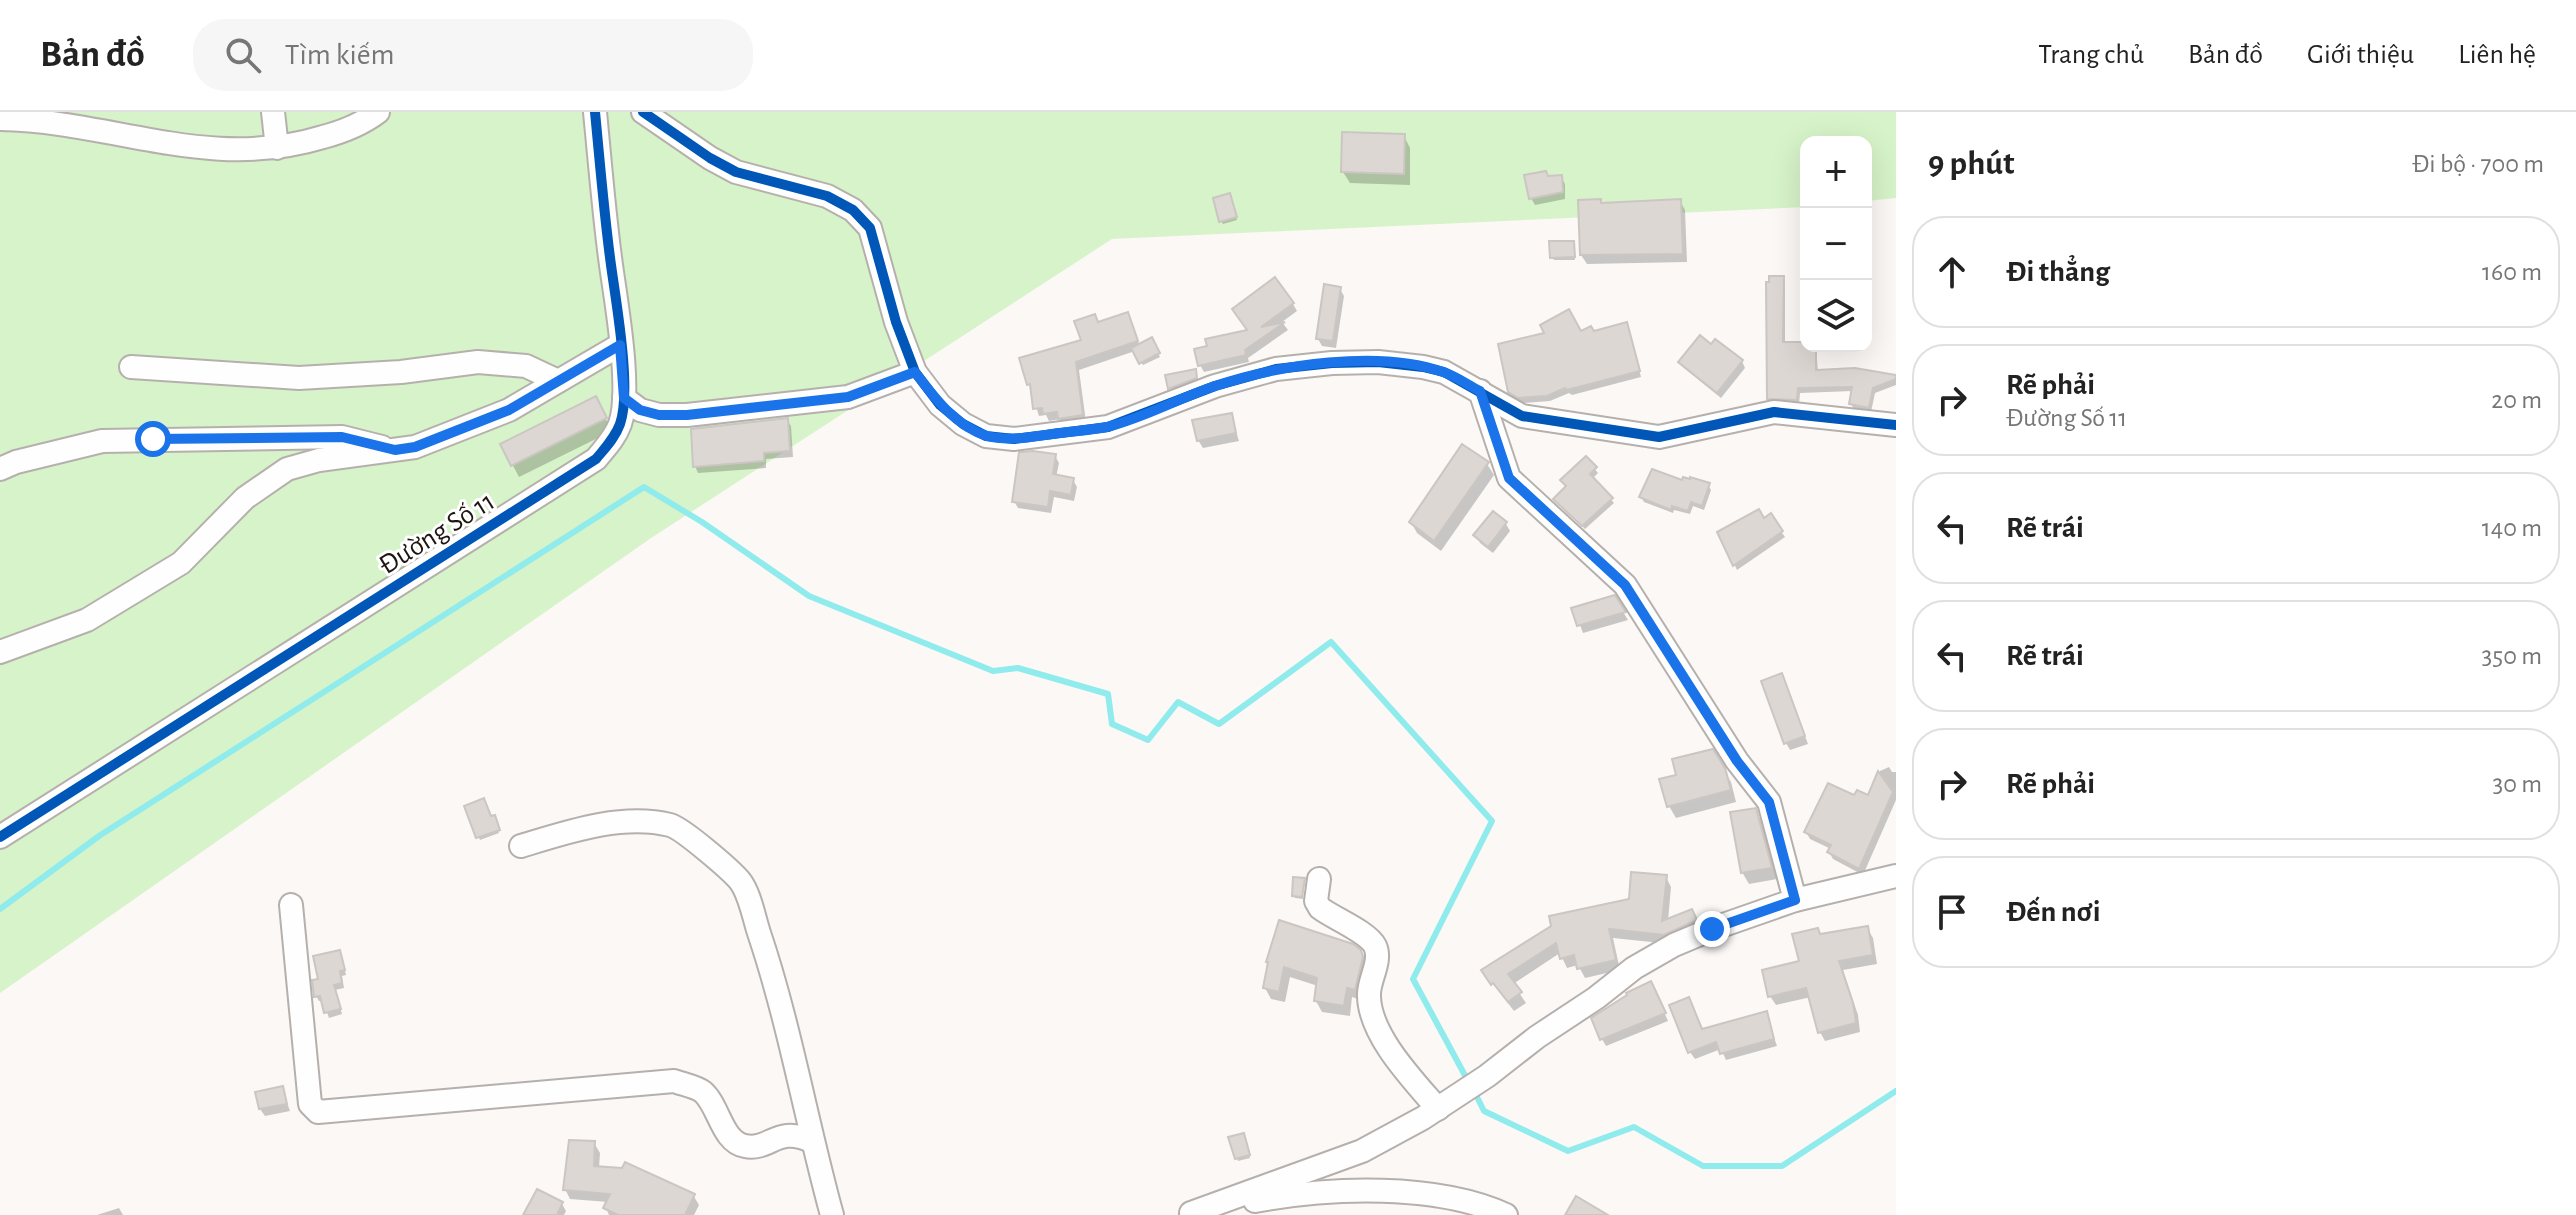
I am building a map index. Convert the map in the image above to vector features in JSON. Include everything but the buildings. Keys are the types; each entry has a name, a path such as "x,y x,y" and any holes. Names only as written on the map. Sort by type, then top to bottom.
{"street":[{"path":"273,112 277,148"},
{"path":"0,119 50,121 211,150 277,148 339,133 378,112"},
{"name":"Đường Số 11","path":"0,837 596,459 612,440 621,422 624,398 619,322 595,112"},
{"path":"643,112 736,172 827,196 853,210 870,228 896,322 915,372 940,405 963,424 986,436 1014,439 1108,427 1215,386 1276,369 1378,362 1444,372 1522,416 1659,437 1774,412 1896,425"},
{"path":"0,652 87,620 181,563 245,498 287,469 319,460 415,447 509,410 620,345"},
{"path":"131,367 299,378 401,372 478,362 526,366 558,381"},
{"path":"624,398 640,410 659,415 687,415 848,397 915,372"},
{"path":"1480,391 1509,478 1625,585 1737,761 1769,802 1795,900"},
{"path":"0,469 16,462 102,441 342,437 395,450"},
{"path":"521,846 603,825 631,822 671,825 694,838 702,849 742,883 776,984 811,1141 832,1215"},
{"path":"1188,1214 1362,1151 1443,1106 1634,968 1674,945 1795,900 1896,876"},
{"path":"1319,879 1316,901 1320,908 1368,938 1376,947 1377,961 1369,992 1374,1019 1395,1057 1443,1106"},
{"path":"291,905 310,1104 318,1112 674,1081 703,1092 733,1140 744,1146 797,1134 811,1141"},
{"path":"1188,1214 1300,1193 1375,1190 1506,1215"}],"green space":[{"path":"0,112 1896,112 1896,198 1872,200 1872,136 1800,136 1800,207 1112,239 651,538 0,993"}],"waterway":[{"path":"0,909 99,836 644,487 702,522 809,596 993,671 1018,668 1108,694 1112,724 1148,740 1178,702 1219,724 1331,642 1492,821 1413,979 1468,1081"},
{"path":"1474,1091 1484,1111 1568,1151 1634,1127 1703,1166 1782,1166 1896,1091"}],"cycle path":[{"path":"0,837 596,459 606,447 620,424 624,369 595,112"},
{"path":"643,112 736,172 827,196 853,210 870,228 896,322 915,372 940,405 963,424 986,436 1014,439 1108,427 1215,386 1276,369 1378,362 1444,372 1522,416 1659,437 1774,412 1896,425"}],"route":[{"path":"153,439 342,437 395,450 415,447 509,410 620,345 624,398 640,410 659,415 687,415 848,397 915,372 940,405 963,424 986,436 1014,439 1108,427 1215,386 1276,369 1378,362 1444,372 1480,391 1509,478 1625,585 1737,761 1769,802 1795,900 1712,929"}]}
